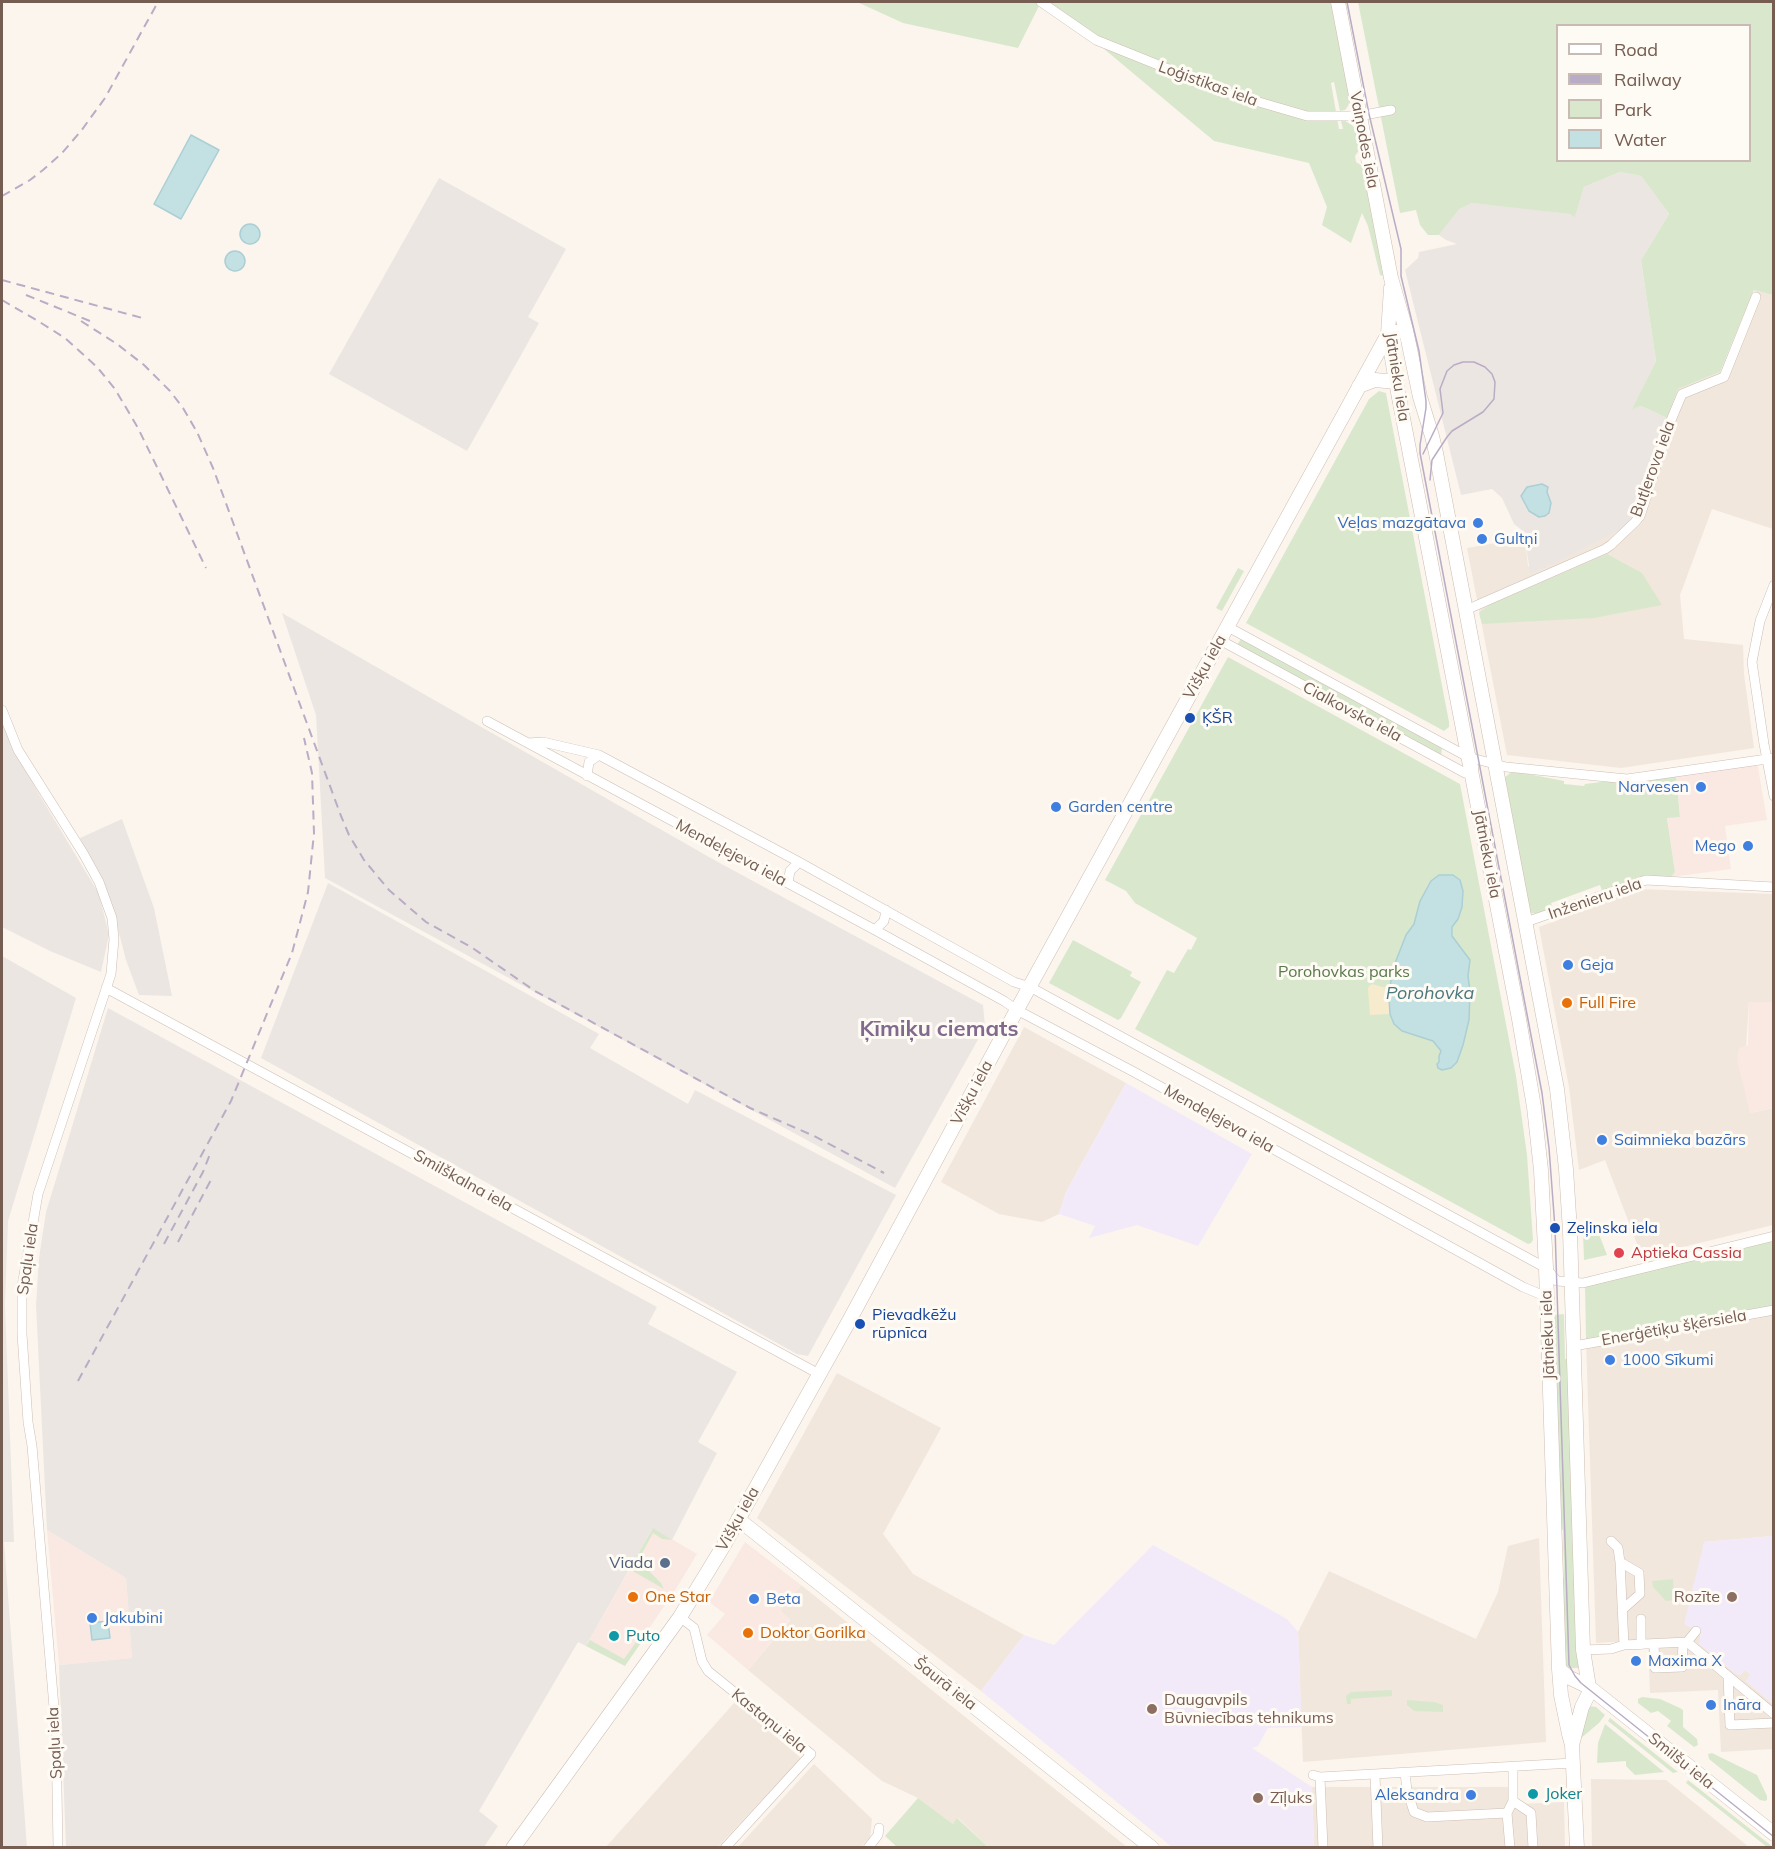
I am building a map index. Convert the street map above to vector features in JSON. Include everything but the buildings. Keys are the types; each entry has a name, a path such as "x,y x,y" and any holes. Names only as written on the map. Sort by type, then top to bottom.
{"street":[{"name":"Loģistikas iela","path":"1041,2 1096,40 1228,93 1307,116 1359,116 1391,110"},
{"name":"Vaiņodes iela","path":"1338,2 1391,278"},
{"name":"Jātnieku iela","path":"1391,278 1406,330 1420,397 1432,435 1557,1089 1566,1169 1572,1282 1583,1650 1590,1688 1582,1707 1572,1745"},
{"name":"Jātnieku iela","path":"1391,278 1388,334 1396,382 1474,758 1471,772 1519,1019 1541,1170 1559,1669 1572,1745 1577,1848"},
{"name":"Butļerova iela","path":"1466,610 1605,549 1635,522 1640,516 1669,425 1682,394 1724,377 1756,297"},
{"path":"1388,334 1406,330"},
{"name":"Višķu iela","path":"513,1848 680,1617 738,1519 1388,334"},
{"path":"1359,386 1375,380 1396,382"},
{"path":"1773,585 1760,621 1752,662 1770,759 1773,796"},
{"name":"Cialkovska iela","path":"1228,627 1474,758 1496,765 1627,779 1770,759"},
{"name":"Cialkovska iela","path":"1220,640 1458,770 1465,773 1471,772"},
{"name":"Spaļu iela","path":"2,710 18,750 83,853 106,899 112,918 114,939 111,974 38,1194 22,1286 22,1334 28,1422 32,1446 56,1731 58,1848"},
{"path":"487,721 528,743"},
{"name":"Mendeļejeva iela","path":"528,743 543,742 599,755 799,862 1014,982 1030,987 1546,1268 1557,1281"},
{"name":"Mendeļejeva iela","path":"528,743 875,930 1522,1287 1546,1297"},
{"path":"587,776 590,762 599,755"},
{"path":"788,883 790,871 799,862"},
{"name":"Inženieru iela","path":"1526,922 1646,880 1773,887"},
{"path":"875,930 884,921 886,910"},
{"name":"Smilškalna iela","path":"106,988 819,1374"},
{"path":"1546,1297 1557,1281 1582,1283 1773,1236"},
{"name":"Enerģētiķu šķērsiela","path":"1574,1347 1773,1310"},
{"name":"Šaurā iela","path":"738,1519 1152,1848"},
{"path":"1611,1541 1618,1548 1620,1562 1623,1646"},
{"path":"1620,1562 1640,1573 1640,1593 1622,1610"},
{"name":"Kastaņu iela","path":"680,1617 694,1628 702,1661 708,1671 811,1754 725,1848"},
{"path":"1641,1619 1641,1645"},
{"path":"1654,1644 1655,1668 1682,1667 1685,1642 1696,1631"},
{"path":"1583,1650 1685,1642 1773,1714"},
{"name":"Smilšu iela","path":"1559,1669 1568,1677 1590,1688 1773,1834"},
{"path":"1728,1676 1730,1725 1773,1723"},
{"path":"1323,1848 1316,1776 1375,1775 1573,1763"},
{"path":"1510,1848 1507,1813 1513,1801 1513,1767"},
{"path":"1405,1773 1407,1790 1414,1812 1427,1817 1507,1813"},
{"path":"1375,1775 1378,1848"},
{"path":"1513,1801 1531,1814 1533,1848"},
{"path":"868,1848 878,1835 879,1828"}],"shaded area":[{"path":"1620,172 1641,176 1669,214 1641,260 1656,361 1633,408 1641,406 1667,418 1636,511 1622,529 1553,564 1546,565 1546,568 1530,573 1525,538 1531,537 1514,524 1502,498 1492,489 1461,495 1405,270 1418,258 1419,252 1457,244 1439,235 1458,209 1467,204 1521,208 1575,216 1584,187"},
{"path":"439,178 566,249 528,317 539,323 467,451 329,374"},
{"path":"1755,290 1773,295 1773,529 1712,509 1680,595 1684,639 1743,645 1744,674 1754,748 1621,768 1507,755 1467,548 1525,538 1528,566 1538,570 1546,568 1546,565 1636,511 1678,389 1720,372"},
{"path":"282,613 716,861 983,1005 985,1027 895,1188 325,878 316,715"},
{"path":"2,724 39,794 99,894 109,935 101,972 50,951 2,927"},
{"path":"1755,765 1758,767 1767,820 1725,826 1731,869 1671,877 1675,872 1667,817 1680,816 1676,776"},
{"path":"122,819 154,908 172,996 139,995 126,960 111,902 80,838"},
{"path":"328,883 599,1034 590,1048 688,1104 695,1090 896,1195 808,1356 797,1354 261,1058"},
{"path":"1638,889 1773,894 1773,1002 1749,1002 1746,1047 1750,1113 1773,1108 1773,1225 1642,1257 1605,1160 1579,1170 1569,1087 1539,927"},
{"path":"2,956 76,998 8,1221 5,1305 14,1542 4,1542 27,1848 2,1847"},
{"path":"1749,1002 1773,1002 1773,1108 1750,1113 1737,1060 1739,1048 1748,1045"},
{"path":"108,1008 657,1307 648,1324 737,1372 698,1442 717,1453 672,1540 652,1529 586,1646 578,1642 479,1811 498,1826 484,1847 66,1847 59,1665 132,1658 126,1578 47,1530 36,1305 39,1258 46,1212"},
{"path":"1024,1027 1126,1083 1066,1192 1059,1214 1042,1222 999,1214 941,1182"},
{"path":"1126,1083 1252,1154 1198,1246 1137,1225 1089,1238 1095,1226 1059,1214 1066,1192"},
{"path":"1773,1308 1773,1536 1704,1542 1700,1644 1735,1673 1740,1675 1745,1670 1751,1675 1746,1681 1773,1704 1773,1749 1721,1752 1718,1690 1650,1693 1648,1640 1596,1643 1586,1341"},
{"path":"837,1373 941,1428 883,1534 913,1574 1024,1635 981,1691 757,1518"},
{"path":"653,1528 697,1554 626,1663 589,1641"},
{"name":"Jakubini","path":"47,1530 126,1578 132,1658 59,1665"},
{"name":"Rozīte","path":"1773,1536 1773,1704 1746,1681 1750,1674 1745,1670 1740,1675 1735,1673 1699,1644 1701,1634 1684,1624 1704,1542"},
{"path":"1539,1538 1546,1742 1303,1762 1298,1632 1329,1571 1476,1639 1498,1592 1508,1546"},
{"path":"745,1542 801,1585 780,1611 790,1619 748,1670 707,1635 725,1614 709,1602"},
{"name":"Daugavpils Būvniecības tehnikums","path":"1153,1545 1287,1619 1298,1632 1302,1727 1268,1728 1258,1746 1252,1748 1312,1787 1314,1847 1172,1847 981,1691 1024,1635 1054,1645"},
{"path":"801,1585 1127,1847 988,1847 958,1818 953,1824 918,1798 882,1781 748,1670 790,1620 780,1611"},
{"path":"735,1702 801,1758 718,1847 605,1848"},
{"path":"814,1764 872,1819 870,1838 861,1847 738,1847"},
{"path":"1591,1779 1666,1780 1749,1847 1592,1847"},
{"path":"1312,1787 1518,1787 1518,1804 1564,1802 1565,1847 1314,1847"}],"green space":[{"path":"857,2 1041,2 1018,48 903,23"},
{"path":"1048,2 1331,2 1350,99 1345,110 1340,111 1334,82 1331,83 1339,129 1343,129 1341,121 1345,121 1357,131 1360,149 1355,156 1356,162 1364,169 1383,276 1380,275 1368,226 1362,213 1351,243 1322,225 1327,207 1309,163 1214,141"},
{"path":"1358,2 1773,2 1773,295 1754,290 1720,372 1678,389 1667,418 1641,406 1632,409 1656,361 1641,260 1669,214 1641,176 1620,172 1584,187 1575,217 1569,214 1472,203 1459,209 1439,235 1428,235 1420,225 1416,210 1400,213"},
{"path":"1379,391 1386,393 1449,722 1449,727 1444,731 1246,623 1369,399"},
{"path":"1607,554 1642,573 1662,605 1594,618 1482,624 1479,613 1489,605"},
{"path":"1238,568 1244,571 1222,611 1216,608"},
{"path":"1241,639 1442,748 1441,757 1237,645"},
{"name":"Porohovkas parks","path":"1228,657 1460,784 1516,1076 1527,1155 1533,1240 1531,1243 1528,1244 1135,1029 1167,970 1174,973 1197,938 1135,903 1126,891 1105,880"},
{"path":"1513,771 1564,781 1564,784 1584,786 1609,781 1676,776 1680,817 1667,818 1675,872 1671,877 1602,891 1600,885 1551,903 1553,909 1538,914 1530,913 1505,777"},
{"path":"1073,940 1132,972 1130,976 1141,982 1118,1020 1049,983"},
{"path":"1597,1229 1607,1255 1584,1260 1583,1233"},
{"path":"1773,1240 1773,1308 1733,1315 1724,1313 1697,1318 1691,1322 1586,1340 1585,1285 1687,1261 1700,1261 1701,1263 1725,1257 1735,1250"},
{"path":"1564,1314 1565,1359 1568,1359 1579,1668 1567,1668 1564,1658 1561,1579 1564,1578 1563,1530 1560,1530 1553,1315"},
{"path":"653,1528 672,1540 662,1539 653,1533 640,1557 645,1560 643,1565 664,1589 629,1569"},
{"path":"1673,1579 1674,1600 1666,1601 1653,1587 1652,1581"},
{"path":"639,1638 643,1640 625,1666 586,1646 590,1640 624,1659"},
{"path":"1392,1690 1392,1696 1351,1699 1351,1704 1347,1704 1346,1696 1351,1692"},
{"path":"1642,1697 1660,1699 1683,1710 1683,1727 1697,1739 1698,1745 1694,1747 1667,1726 1671,1721 1658,1711 1651,1713 1638,1703 1638,1699"},
{"path":"1407,1700 1443,1705 1443,1712 1414,1711 1407,1705"},
{"path":"1589,1706 1596,1707 1605,1715 1580,1739 1586,1710"},
{"path":"1610,1718 1678,1772 1673,1773 1608,1721"},
{"path":"1605,1724 1664,1772 1635,1775 1626,1766 1626,1761 1597,1763 1598,1743"},
{"path":"1712,1753 1757,1775 1767,1800 1760,1800 1709,1759 1708,1754"},
{"path":"1688,1780 1773,1847 1767,1847 1686,1783"},
{"path":"918,1798 953,1824 957,1818 988,1847 897,1847 885,1836"}],"sand":[{"path":"1372,984 1390,989 1390,1014 1370,1015 1368,989"}],"water":[{"path":"191,135 219,150 181,219 154,204"},
{"path":"250,224 257,227 260,234 257,241 250,244 243,241 240,234 243,227"},
{"path":"235,251 242,254 245,261 242,268 235,271 228,268 225,261 228,254"},
{"path":"1542,484 1548,487 1547,492 1551,503 1549,513 1539,517 1529,511 1521,496 1527,487"},
{"name":"Porohovka","path":"1439,875 1453,875 1460,880 1463,891 1462,907 1452,927 1452,936 1470,960 1469,1020 1463,1045 1457,1062 1451,1068 1442,1070 1437,1064 1441,1051 1433,1041 1402,1031 1394,1024 1390,1014 1389,997 1392,971 1406,935 1414,924 1420,901 1431,881"},
{"path":"108,1621 110,1638 92,1640 90,1623"}],"tram line":[{"path":"1347,2 1369,114 1401,249 1401,276 1419,351 1426,401 1420,453 1542,1093 1555,1228 1569,1665 1581,1683 1774,1837"},
{"path":"1423,454 1443,413 1440,389 1447,371 1463,362 1474,362 1485,367 1492,374 1495,382 1494,399 1483,412 1452,431 1447,437 1432,460 1430,480"}],"railway":[{"path":"2,196 43,170 81,131 105,98 158,2"},
{"path":"2,280 146,319"},
{"path":"26,295 90,321"},
{"path":"2,300 65,338 97,367 115,389 138,428 206,568"},
{"path":"81,321 144,365 170,391 197,432 213,468 341,816 364,860 389,890 426,922 471,947 535,991 750,1108 814,1136 884,1173"},
{"path":"78,1381 231,1101 292,953 308,892 314,833 312,773 304,738"},
{"path":"164,1244 203,1172 210,1154"},
{"path":"178,1242 212,1178"}],"place":[{"name":"Veļas mazgātava","path":"1478,523"},
{"name":"Gultņi","path":"1482,539"},
{"name":"ĶŠR","path":"1190,718"},
{"name":"Narvesen","path":"1701,787"},
{"name":"Garden centre","path":"1056,807"},
{"name":"Mego","path":"1748,846"},
{"name":"Geja","path":"1568,965"},
{"name":"Full Fire","path":"1567,1003"},
{"name":"Saimnieka bazārs","path":"1602,1140"},
{"name":"Zeļinska iela","path":"1555,1228"},
{"name":"Aptieka Cassia","path":"1619,1253"},
{"name":"Pievadkēžu rūpnīca","path":"860,1324"},
{"name":"1000 Sīkumi","path":"1610,1360"},
{"name":"Viada","path":"665,1563"},
{"name":"One Star","path":"633,1597"},
{"name":"Rozīte","path":"1732,1597"},
{"name":"Beta","path":"754,1599"},
{"name":"Jakubini","path":"92,1618"},
{"name":"Doktor Gorilka","path":"748,1633"},
{"name":"Puto","path":"614,1636"},
{"name":"Maxima X","path":"1636,1661"},
{"name":"Ināra","path":"1711,1705"},
{"name":"Daugavpils Būvniecības tehnikums","path":"1152,1709"},
{"name":"Joker","path":"1533,1794"},
{"name":"Aleksandra","path":"1471,1795"},
{"name":"Zīļuks","path":"1258,1798"}],"district":[{"name":"Ķīmiķu ciemats","path":"939,1029"}]}
